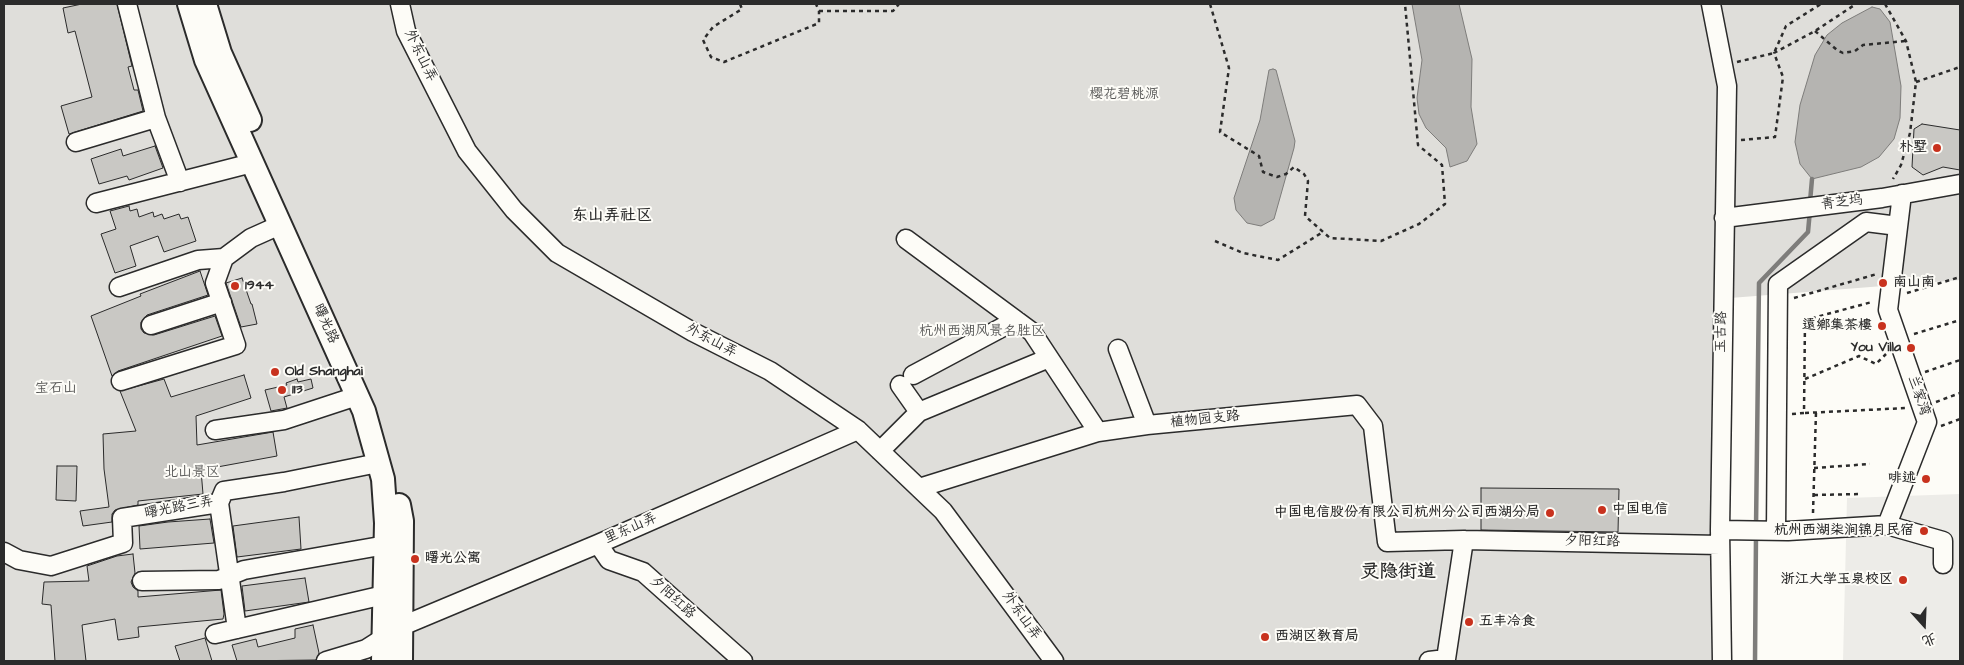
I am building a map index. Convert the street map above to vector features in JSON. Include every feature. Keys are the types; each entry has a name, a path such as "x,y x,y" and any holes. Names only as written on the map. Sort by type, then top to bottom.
{"main road":[{"name":"曙光路","path":"188,4 206,60 364,411 383,479 386,523 384,596 401,661"},
{"name":"曙光路","path":"205,4 220,53 381,416 395,469 402,522 393,631 383,661"}],"street":[{"path":"127,4 156,118 180,182"},
{"name":"外东山弄","path":"400,4 406,31 467,151 514,210 557,253 693,332 770,371 858,430 943,511 1054,661"},
{"name":"玉古路","path":"1711,4 1727,86 1720,538 1722,661"},
{"path":"76,142 156,118"},
{"path":"96,203 252,163"},
{"name":"青芝坞","path":"1724,218 1874,199 1960,184"},
{"name":"兰家湾","path":"1887,525 1927,422 1888,310 1902,194"},
{"path":"1898,226 1866,222 1778,284 1777,414 1782,531 1887,525 1943,541 1942,564"},
{"path":"119,288 198,260 224,258 251,238 280,225"},
{"path":"906,238 1032,332 1098,432"},
{"path":"121,381 236,345 215,284 224,258"},
{"path":"151,325 222,302"},
{"path":"919,412 907,380 1016,320"},
{"path":"1118,349 1147,425"},
{"path":"880,451 919,412 1049,358"},
{"path":"215,430 284,420 357,396"},
{"name":"植物园支路","path":"919,488 1098,432 1147,425 1357,405 1373,426 1387,542"},
{"name":"里东山弄","path":"326,661 366,649 393,631 858,430"},
{"name":"曙光路三弄","path":"4,552 19,560 51,566 123,543 122,518 219,503 224,492 378,463"},
{"path":"219,503 237,629"},
{"name":"夕阳红路","path":"1387,542 1720,538 1782,531"},
{"path":"1428,661 1446,659 1464,540"},
{"path":"142,581 219,580 244,570 386,544"},
{"name":"夕阳红路","path":"598,544 609,560 643,572 743,661"},
{"path":"216,634 384,596"}],"path":[{"path":"740,4 742,9 713,27 703,40 711,57 724,62 820,23 816,4"},
{"path":"819,11 893,11 899,4"},
{"path":"1210,4 1229,68 1220,132 1259,156 1263,172 1277,177 1286,174 1294,167 1304,174 1308,181 1305,216 1330,238 1381,241 1419,224 1445,204 1442,165 1418,144 1405,4"},
{"path":"1725,142 1775,137 1783,77 1774,52 1786,26 1820,4"},
{"path":"1723,65 1774,52 1815,31 1856,4"},
{"path":"1874,199 1901,165 1910,133 1916,82 1906,41 1884,4"},
{"path":"1815,31 1843,53 1855,51 1863,44 1906,41"},
{"path":"1916,82 1960,67"},
{"path":"1215,241 1243,253 1278,260 1323,232"},
{"path":"1778,302 1893,269"},
{"path":"1804,413 1805,320 1890,298 1960,277"},
{"path":"1804,379 1860,356 1876,364 1898,339 1960,320"},
{"path":"1911,376 1960,360"},
{"path":"1777,414 1922,408 1960,393"},
{"path":"1813,530 1816,412"},
{"path":"1814,468 1870,464"},
{"path":"1814,495 1861,494"}],"shaded area":[{"path":"1412,4 1459,4 1472,59 1471,107 1477,144 1467,161 1450,167 1446,148 1426,128 1419,114 1417,98 1422,60"},
{"path":"1872,7 1880,9 1890,22 1901,86 1900,118 1894,139 1879,157 1861,167 1812,179 1800,164 1795,142 1800,105 1815,55 1827,35 1842,23"},
{"path":"1269,70 1276,70 1295,141 1274,219 1261,226 1247,223 1236,210 1234,198 1260,120"},
{"name":"浙江大学玉泉校区","path":"1960,494 1960,661 1843,661 1847,498"}],"green space":[{"name":"杭州西湖风景名胜区","path":"4,4 1960,4 1960,280 1730,298 1721,661 4,661"}],"building":[{"path":"82,4 117,4 132,66 128,67 134,90 138,90 143,111 69,134 61,106 92,97 75,31 68,33 63,8"},
{"name":"朴墅","path":"1922,124 1960,130 1960,170 1943,167 1923,175 1912,167 1914,129"},
{"path":"155,146 163,168 129,180 127,176 99,184 91,159 121,149 123,156"},
{"path":"129,206 130,211 137,209 139,217 153,212 154,217 162,214 164,219 179,214 181,219 188,217 196,241 164,252 158,236 130,246 136,266 115,273 101,234 116,229 110,211"},
{"path":"200,271 208,295 147,315 141,322 141,329 144,333 154,335 215,316 222,336 118,371 112,376 91,316 141,296 140,294"},
{"path":"242,278 257,324 241,327 226,283"},
{"path":"244,375 251,398 196,416 197,445 273,432 277,456 201,470 203,494 138,501 138,505 115,510 112,514 112,522 83,526 80,511 109,507 104,469 103,434 136,431 120,391 164,379 171,397"},
{"path":"297,379 298,382 311,379 313,388 284,397 287,408 271,411 265,390 287,385 286,383"},
{"path":"57,466 77,466 76,501 56,500"},
{"name":"中国电信股份有限公司杭州分公司西湖分局","path":"1481,488 1619,489 1618,532 1481,530"},
{"path":"299,517 301,549 237,557 233,526"},
{"path":"210,519 214,543 140,549 139,526"},
{"path":"133,554 135,573 131,582 138,591 138,597 221,590 223,619 138,627 139,637 118,640 115,619 82,625 86,661 55,661 51,605 42,604 44,582 89,581 87,566 117,556"},
{"path":"305,578 309,602 245,611 242,586"},
{"path":"313,625 319,653 316,660 237,661 232,645 256,639 258,647 295,638 295,629"},
{"path":"205,638 212,661 180,661 175,646"}],"waterway":[{"path":"1810,202 1812,179"},
{"path":"1756,527 1759,283 1808,232 1810,210"},
{"path":"1755,661 1756,535"}],"place":[{"name":"朴墅","path":"1937,148"},
{"name":"南山南","path":"1883,283"},
{"name":"1944","path":"235,286"},
{"name":"遠鄉集茶樓","path":"1882,326"},
{"name":"You Villa","path":"1911,348"},
{"name":"Old Shanghai","path":"275,372"},
{"name":"113","path":"282,390"},
{"name":"啡述","path":"1926,479"},
{"name":"中国电信","path":"1602,510"},
{"name":"中国电信股份有限公司杭州分公司西湖分局","path":"1550,513"},
{"name":"杭州西湖柒涧锦月民宿","path":"1924,531"},
{"name":"曙光公寓","path":"415,559"},
{"name":"浙江大学玉泉校区","path":"1903,580"},
{"name":"五丰冷食","path":"1469,622"},
{"name":"西湖区教育局","path":"1265,637"}],"district":[{"name":"东山弄社区","path":"612,217"},
{"name":"灵隐街道","path":"1398,573"}],"park label":[{"name":"樱花碧桃源","path":"1124,95"},
{"name":"宝石山","path":"56,389"},
{"name":"北山景区","path":"192,473"}]}
